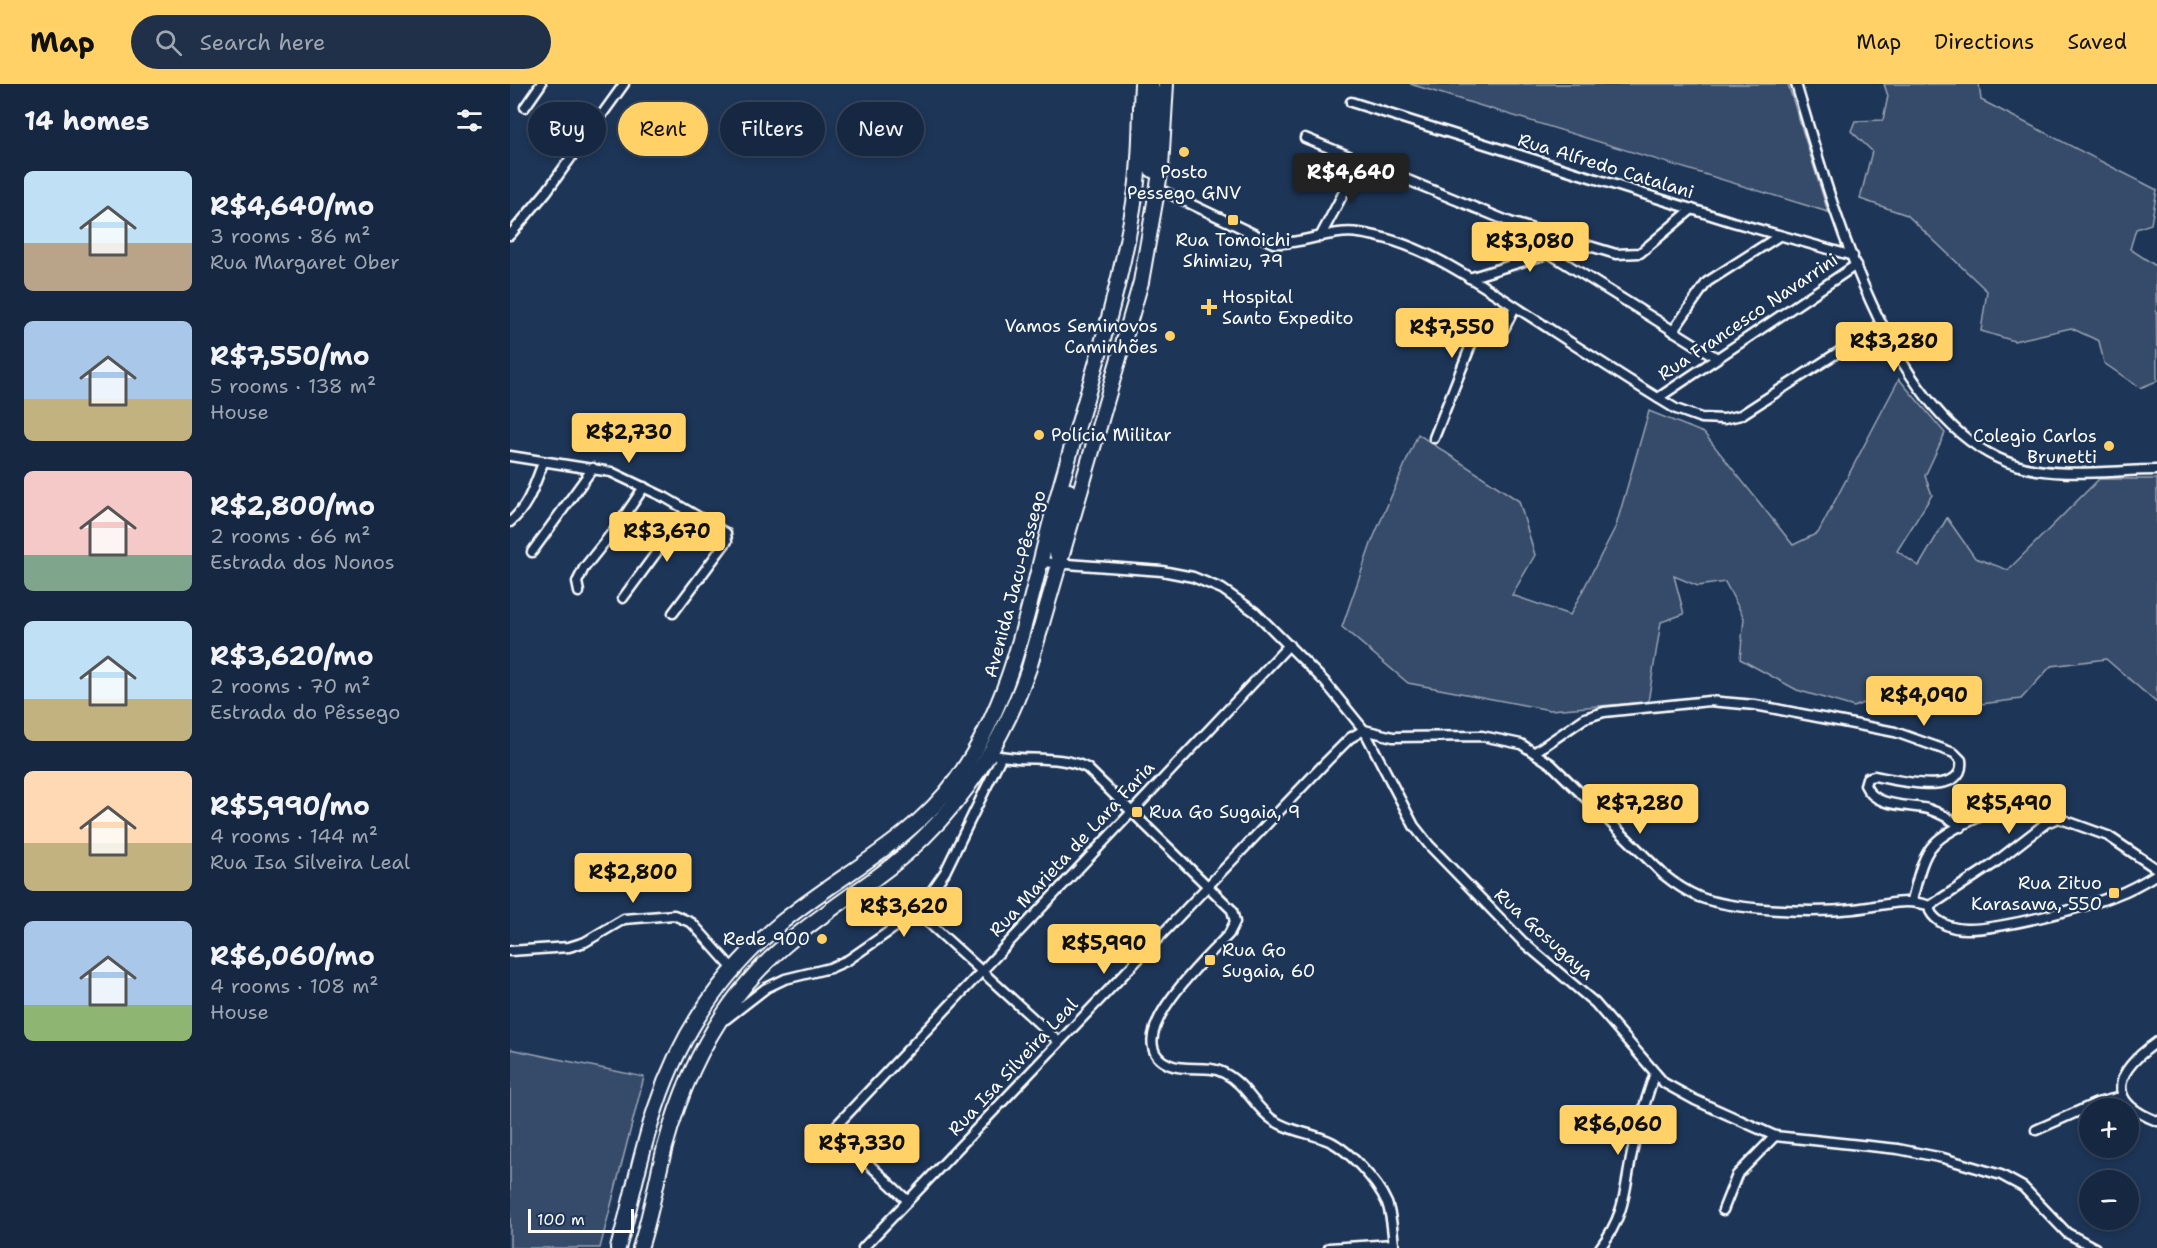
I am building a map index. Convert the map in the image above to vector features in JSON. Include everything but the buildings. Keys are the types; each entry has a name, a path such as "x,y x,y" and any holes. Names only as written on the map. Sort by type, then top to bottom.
{"highway":[{"name":"Avenida Jacu-Pêssego","path":"618,1248 655,1109 667,1077 697,1019 733,969 781,923 905,833 955,782 976,750 1006,688 1120,273 1134,212 1148,84"},
{"path":"1148,84 1154,99 1150,168 1154,171 1161,168"},
{"path":"1134,212 1141,200 1159,189 1145,175 1148,84"},
{"name":"Avenida Jacu-Pêssego","path":"640,1248 678,1105 715,1030 748,982 788,941 906,854 936,825 996,755 1035,648 1133,308 1159,189 1166,84"},
{"path":"1133,308 1130,293 1148,212 1145,207 1134,212"},
{"path":"1060,564 1055,546 1073,474 1068,459"},
{"path":"1035,648 1035,629 1050,577 1044,572 1036,581"}],"street":[{"path":"525,107 541,84"},
{"path":"510,235 547,191 624,84"},
{"path":"1796,84 1828,190 1882,324 1905,366 1923,392 1962,436 1988,454 2017,466 2037,470 2157,470"},
{"name":"Rua Alfredo Catalani","path":"1351,102 1855,260"},
{"path":"1305,138 1510,222 1616,254 1640,253 1692,209"},
{"path":"1320,237 1361,160"},
{"path":"1159,189 1274,243 1288,243 1352,232 1375,236 1428,255 1469,278 1658,398 1683,412 1701,418 1724,419 1741,415 1882,324"},
{"path":"1510,222 1552,255 1716,358"},
{"path":"1673,331 1707,282 1779,236"},
{"path":"1469,278 1552,255 1580,244"},
{"name":"Rua Francesco Navarrini","path":"1658,398 1855,260"},
{"path":"1434,438 1480,322 1486,321 1504,328 1515,307"},
{"path":"510,456 619,474 726,533 728,541 673,613"},
{"path":"510,522 521,512 528,500 543,463"},
{"path":"532,552 593,468"},
{"path":"579,592 577,582 584,568 619,524 644,487"},
{"path":"623,598 687,511"},
{"name":"Rua Gosugaya","path":"1040,562 1162,571 1200,579 1238,599 1289,645 1325,682 1364,730 1400,801 1429,845 1523,942 1610,1017 1664,1083 1695,1100 1775,1136 1898,1149 1943,1158 2001,1175 2023,1187 2067,1233 2096,1248"},
{"name":"Rua Marieta de Lara Faria","path":"908,1201 835,1131 838,1124 1131,810 1289,645"},
{"path":"1535,752 1585,718 1604,712 1692,701 1755,705 1895,732 1954,753 1961,760 1961,767 1956,776 1944,782 1917,784 1874,776 1867,778 1866,784 1877,799 1936,812 1960,827"},
{"path":"1364,730 1393,736 1482,736 1521,744 1535,752 1664,875 1681,888 1720,903 1805,911 1837,911 1912,900 1930,907"},
{"name":"Rua Isa Silveira Leal","path":"863,1248 1342,745 1364,730"},
{"path":"715,1030 766,988 784,979 830,968 848,960 917,912 945,872 989,785 996,755 1061,759 1078,764 1099,778 1232,910 1235,922 1229,934 1166,1004 1160,1015 1154,1040 1158,1055 1171,1065 1212,1069 1227,1074 1243,1086 1272,1120 1296,1132 1323,1138 1347,1152 1386,1201 1394,1246 1329,1248"},
{"path":"1912,900 1929,850 1939,839 1999,810 2032,801 2045,805 2058,818 2108,836 2157,869"},
{"path":"1930,907 1999,860 2046,824 2058,818"},
{"path":"1930,907 1933,916 1945,924 1965,929 1981,928 2099,901 2139,885 2157,874"},
{"path":"917,912 1059,1042"},
{"path":"510,951 569,947 585,942 624,919 674,915 692,923 733,969"},
{"path":"2157,1042 2130,1068 2122,1082 2121,1097 2128,1106 2157,1121"},
{"path":"1600,1248 1616,1223 1624,1203 1634,1145 1654,1073"},
{"path":"2036,1130 2097,1103 2121,1097"},
{"path":"1723,1210 1737,1175 1775,1136"}],"shaded area":[{"path":"1410,84 1788,84 1828,212"},
{"path":"1884,84 1979,84 1981,100 2157,190 2151,224 2136,229 2130,249 2156,266 2157,381 2140,388 2104,363 2099,341 2071,328 2014,341 1981,331 1987,291 1907,215 1860,199 1872,151 1851,131 1855,121 1883,120 1888,96"},
{"path":"1899,379 1945,433 1925,476 1932,495 1897,551 1919,566 1947,518 1975,558 2008,570 2099,479 2157,479 2157,703 2106,659 2051,666 2021,699 1949,708 1878,697 1854,707 1797,690 1740,659 1744,618 1725,582 1698,586 1674,576 1684,614 1661,622 1648,702 1550,710 1408,683 1342,627 1372,541 1418,434 1519,501 1535,555 1512,595 1570,615 1616,526 1649,411 1704,433 1793,545 1818,533"},
{"path":"510,1049 644,1077 600,1248 510,1248"}],"place":[{"name":"Posto Pessego GNV","path":"1184,152"},
{"name":"Rua Tomoichi Shimizu, 79","path":"1233,220"},
{"name":"Hospital Santo Expedito","path":"1209,307"},
{"name":"Vamos Seminovos Caminhões","path":"1170,336"},
{"name":"Polícia Militar","path":"1039,435"},
{"name":"Colegio Carlos Brunetti","path":"2109,446"},
{"name":"Rua Go Sugaia, 9","path":"1137,812"},
{"name":"Rua Zituo Karasawa, 550","path":"2114,893"},
{"name":"Rede 900","path":"822,939"},
{"name":"Rua Go Sugaia, 60","path":"1210,960"}]}
